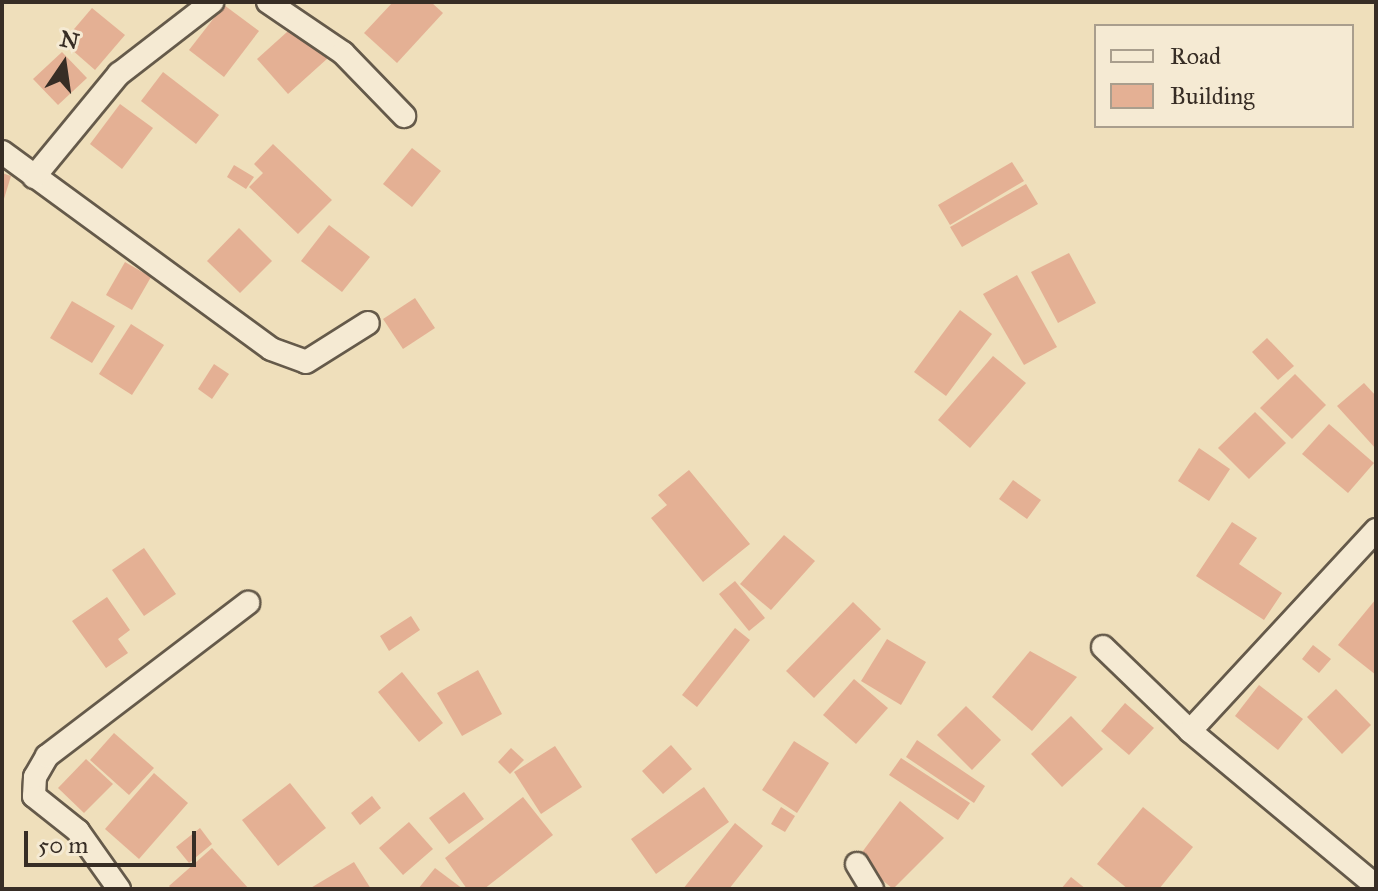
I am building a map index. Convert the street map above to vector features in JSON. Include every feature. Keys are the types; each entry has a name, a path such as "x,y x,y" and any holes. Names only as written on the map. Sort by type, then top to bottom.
{"street":[{"path":"34,177 119,74 212,2"},
{"path":"268,2 343,53 404,116"},
{"path":"2,152 271,349 306,362 368,323"},
{"path":"1190,731 1376,530"},
{"path":"119,889 78,831 34,796 35,777 47,756 248,603"},
{"path":"1103,647 1190,731 1369,885"},
{"path":"857,864 872,889"}],"building":[{"path":"393,2 431,2 443,13 397,63 364,33"},
{"path":"224,5 259,31 224,77 189,50"},
{"path":"92,8 125,35 95,70 63,42"},
{"path":"297,23 328,58 288,94 257,59"},
{"path":"62,52 87,78 58,105 33,79"},
{"path":"163,72 219,115 196,144 141,101"},
{"path":"120,104 153,128 122,169 90,144"},
{"path":"273,144 332,200 298,234 249,187 263,173 254,164"},
{"path":"412,148 441,171 412,207 383,184"},
{"path":"1012,162 1024,181 950,225 938,205"},
{"path":"234,165 254,177 246,189 227,177"},
{"path":"2,173 11,176 3,202 2,202"},
{"path":"1026,184 1038,204 962,247 950,227"},
{"path":"329,225 370,257 342,292 301,261"},
{"path":"239,228 272,261 240,293 207,261"},
{"path":"1069,253 1096,303 1058,323 1031,272"},
{"path":"125,262 151,277 132,310 106,295"},
{"path":"1017,275 1057,347 1024,365 983,294"},
{"path":"415,298 435,328 403,349 383,319"},
{"path":"72,301 115,326 92,363 50,338"},
{"path":"960,310 992,334 946,396 914,372"},
{"path":"131,324 164,345 132,395 99,374"},
{"path":"1267,338 1294,366 1278,380 1252,352"},
{"path":"993,356 1026,383 970,448 938,420"},
{"path":"214,364 229,374 212,399 198,389"},
{"path":"1295,374 1326,405 1292,439 1260,408"},
{"path":"1364,383 1376,396 1376,449 1337,406"},
{"path":"1255,412 1286,443 1249,479 1218,448"},
{"path":"1329,424 1374,463 1348,493 1302,454"},
{"path":"1199,448 1230,469 1209,501 1178,481"},
{"path":"689,470 750,544 703,582 651,518 667,505 658,495"},
{"path":"1013,480 1041,500 1027,519 999,499"},
{"path":"1232,522 1257,538 1239,564 1282,593 1264,620 1196,576"},
{"path":"784,535 815,561 771,610 740,584"},
{"path":"144,548 176,594 144,616 112,570"},
{"path":"735,581 765,618 749,631 719,594"},
{"path":"107,597 130,630 118,639 128,653 106,668 72,621"},
{"path":"1376,599 1376,675 1338,645"},
{"path":"853,602 881,629 814,698 786,671"},
{"path":"411,616 420,630 389,651 380,636"},
{"path":"735,628 750,640 697,707 682,695"},
{"path":"887,639 926,662 901,705 861,681"},
{"path":"1313,645 1331,659 1319,673 1302,659"},
{"path":"1030,651 1077,677 1032,731 992,697"},
{"path":"478,670 502,714 462,736 437,693"},
{"path":"402,672 443,723 419,742 378,692"},
{"path":"854,679 888,708 856,744 823,715"},
{"path":"1259,685 1303,719 1278,750 1235,716"},
{"path":"1336,689 1371,725 1342,754 1307,717"},
{"path":"1125,703 1154,728 1129,755 1101,731"},
{"path":"966,706 1001,740 972,770 937,735"},
{"path":"1071,716 1103,749 1062,787 1031,754"},
{"path":"114,733 154,768 129,795 90,760"},
{"path":"917,740 985,786 974,803 906,757"},
{"path":"794,741 829,763 797,813 762,790"},
{"path":"671,745 692,769 663,794 642,771"},
{"path":"555,746 582,787 541,814 514,772"},
{"path":"511,748 524,760 510,774 498,762"},
{"path":"901,758 970,803 958,820 889,775"},
{"path":"86,759 113,784 84,813 58,788"},
{"path":"154,773 188,803 139,859 105,829"},
{"path":"290,783 326,828 278,866 242,820"},
{"path":"704,787 729,822 656,874 631,839"},
{"path":"464,792 484,819 449,844 429,818"},
{"path":"372,796 381,808 360,825 351,813"},
{"path":"523,797 553,835 484,889 467,889 445,858"},
{"path":"900,801 944,838 893,889 857,859"},
{"path":"781,807 795,816 785,832 771,824"},
{"path":"1143,807 1193,847 1159,889 1128,889 1097,864"},
{"path":"409,822 433,849 403,875 379,848"},
{"path":"735,823 763,846 729,889 683,889"},
{"path":"200,828 212,844 189,863 176,847"},
{"path":"212,848 249,889 172,889 169,886"},
{"path":"354,862 371,889 309,889"},
{"path":"435,868 463,889 418,889"},
{"path":"1071,877 1086,889 1061,889"}]}
